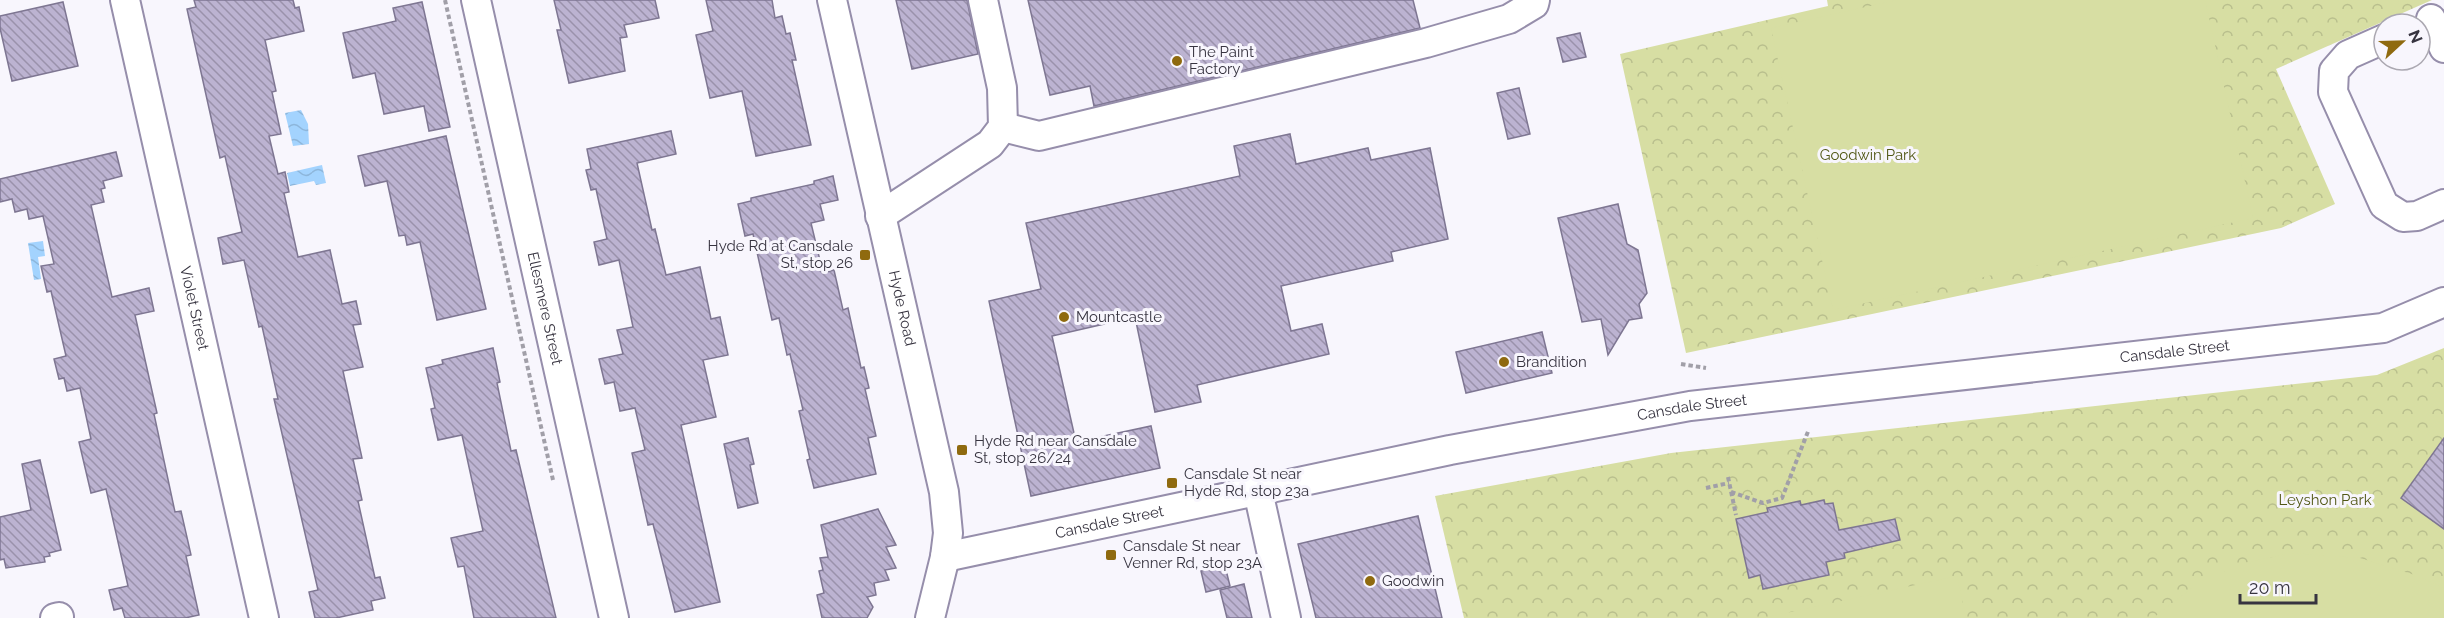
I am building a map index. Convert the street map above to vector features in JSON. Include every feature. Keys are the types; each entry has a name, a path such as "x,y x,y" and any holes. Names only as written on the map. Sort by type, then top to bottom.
{"street":[{"name":"Violet Street","path":"125,0 264,618"},
{"name":"Ellesmere Street","path":"476,0 614,618"},
{"name":"Hyde Road","path":"832,0 939,464 948,533 945,557 930,618"},
{"path":"880,216 990,144 1003,127 1002,88 983,0"},
{"path":"1003,127 1039,136 1426,43 1509,19 1534,4 1535,0"},
{"path":"2432,21 2444,48"},
{"path":"2372,44 2348,55 2334,71 2332,92 2384,205 2403,217 2417,216 2444,204"},
{"name":"Cansdale Street","path":"945,557 1450,450 1689,405 2383,328 2444,302"},
{"path":"1258,491 1286,618"}],"path":[{"path":"445,0 555,490"},
{"path":"1680,364 1706,368"},
{"path":"1731,492 1763,502 1782,498 1809,429"},
{"path":"1728,477 1736,515"},
{"path":"1706,488 1730,483"}],"green space":[{"name":"Goodwin Park","path":"1827,0 2432,0 2405,12 2372,12 2372,27 2276,69 2335,204 2281,228 1686,353 1620,54 1828,6"},
{"name":"Goodwin Park","path":"1897,0 2205,0 2253,218 1833,310 1771,28"},
{"name":"Leyshon Park","path":"2444,348 2444,618 1464,618 1435,496 1671,453 2377,375"},
{"path":"2291,553 2360,558 2418,576 2444,588 2444,618 2153,618 2193,587 2239,564"},
{"path":"1957,576 1966,618 1763,618"}],"water":[{"path":"301,110 308,124 309,144 293,146 285,113"},
{"path":"322,165 326,183 316,185 314,181 290,186 287,173"},
{"path":"43,241 45,256 38,257 41,279 34,280 28,243"}],"building":[{"path":"194,0 293,0 295,8 299,7 304,31 265,40 276,91 272,92 281,134 269,136 278,174 285,172 289,192 284,193 298,257 330,250 342,304 356,301 361,324 353,325 363,367 343,371 362,458 353,459 362,500 358,501 375,578 380,577 385,598 371,601 373,610 336,618 315,618 309,592 318,590 274,399 278,399 262,326 259,327 244,260 223,264 218,238 242,232 225,156 220,158 187,9 196,7"},
{"path":"554,0 655,0 659,18 624,25 627,37 620,38 625,71 569,83 557,30 561,30"},
{"path":"706,0 772,0 775,18 782,16 786,34 790,33 796,60 792,60 811,145 756,156 742,91 710,98 696,35 713,31"},
{"path":"896,0 967,0 978,54 912,69"},
{"name":"The Paint Factory","path":"1028,0 1413,0 1420,28 1094,106 1090,86 1050,95"},
{"path":"63,2 78,66 12,81 0,28 0,16"},
{"path":"422,2 450,127 429,131 424,106 384,114 375,73 353,78 343,33 396,21 393,8"},
{"path":"1580,33 1586,57 1563,62 1557,38"},
{"path":"1519,88 1530,134 1508,139 1497,93"},
{"path":"671,131 676,154 637,163 652,230 655,229 666,275 700,267 711,319 720,317 728,355 703,360 716,417 681,425 720,602 675,612 653,524 648,525 632,453 645,450 635,408 620,411 614,382 605,384 599,359 623,354 617,330 633,327 619,260 599,265 594,242 607,239 596,189 591,190 586,170 591,169 587,149"},
{"name":"Mountcastle","path":"1290,134 1296,164 1368,148 1371,160 1430,148 1448,239 1391,252 1393,261 1281,286 1291,331 1322,324 1329,354 1197,385 1201,402 1155,412 1135,317 1052,336 1076,442 1151,426 1160,468 1031,496 989,301 1041,289 1026,223 1240,176 1234,146"},
{"path":"446,136 486,309 437,320 420,242 407,245 405,235 399,236 387,181 365,186 358,156"},
{"path":"116,152 122,176 103,181 105,188 101,189 104,202 91,205 112,297 149,288 154,311 135,315 157,413 154,414 175,512 181,511 191,555 186,556 199,615 185,618 125,618 122,608 114,610 109,590 128,586 106,489 91,493 79,442 91,439 80,388 67,391 64,378 59,379 54,359 66,356 51,291 47,292 41,266 54,264 43,216 29,219 27,209 15,212 12,199 0,202 0,179"},
{"path":"833,176 838,200 820,204 824,220 811,223 823,273 834,270 843,310 848,308 861,368 864,367 869,388 865,389 876,436 868,438 876,474 814,488 799,411 803,410 790,354 787,355 779,318 772,320 753,234 745,236 738,204 751,201 751,198 814,184 814,181"},
{"path":"1618,204 1627,244 1638,250 1647,293 1639,304 1642,318 1629,320 1608,355 1601,319 1582,322 1558,218"},
{"name":"Brandition","path":"1542,332 1552,373 1466,393 1456,352"},
{"path":"493,348 500,382 497,383 511,451 516,450 556,618 474,618 464,566 458,567 451,538 483,531 462,435 438,440 431,409 435,408 426,368 443,364 442,360"},
{"path":"748,438 754,464 750,465 758,503 738,508 724,444"},
{"path":"2444,438 2444,529 2401,498"},
{"path":"40,460 61,550 49,553 50,556 44,557 45,562 6,568 4,559 0,560 0,517 31,510 22,464"},
{"path":"1824,500 1825,504 1833,503 1839,530 1895,519 1900,540 1844,553 1845,558 1826,562 1829,575 1763,589 1760,575 1749,578 1736,519 1768,512 1767,508 1800,501 1801,505"},
{"path":"878,509 896,545 886,547 896,568 885,570 889,580 874,583 876,595 867,597 873,607 867,618 822,618 817,595 824,593 819,571 823,570 820,558 828,557 821,525"},
{"name":"Goodwin","path":"1418,516 1442,618 1316,618 1298,544"},
{"path":"1225,566 1230,586 1206,592 1201,571"},
{"path":"1244,584 1252,618 1227,618 1220,590"}],"place":[{"name":"The Paint Factory","path":"1177,61"},
{"name":"Hyde Rd at Cansdale St, stop 26","path":"865,255"},
{"name":"Mountcastle","path":"1064,317"},
{"name":"Brandition","path":"1504,362"},
{"name":"Hyde Rd near Cansdale St, stop 26/24","path":"962,450"},
{"name":"Cansdale St near Hyde Rd, stop 23a","path":"1172,483"},
{"name":"Cansdale St near Venner Rd, stop 23A","path":"1111,555"},
{"name":"Goodwin","path":"1370,581"}]}
